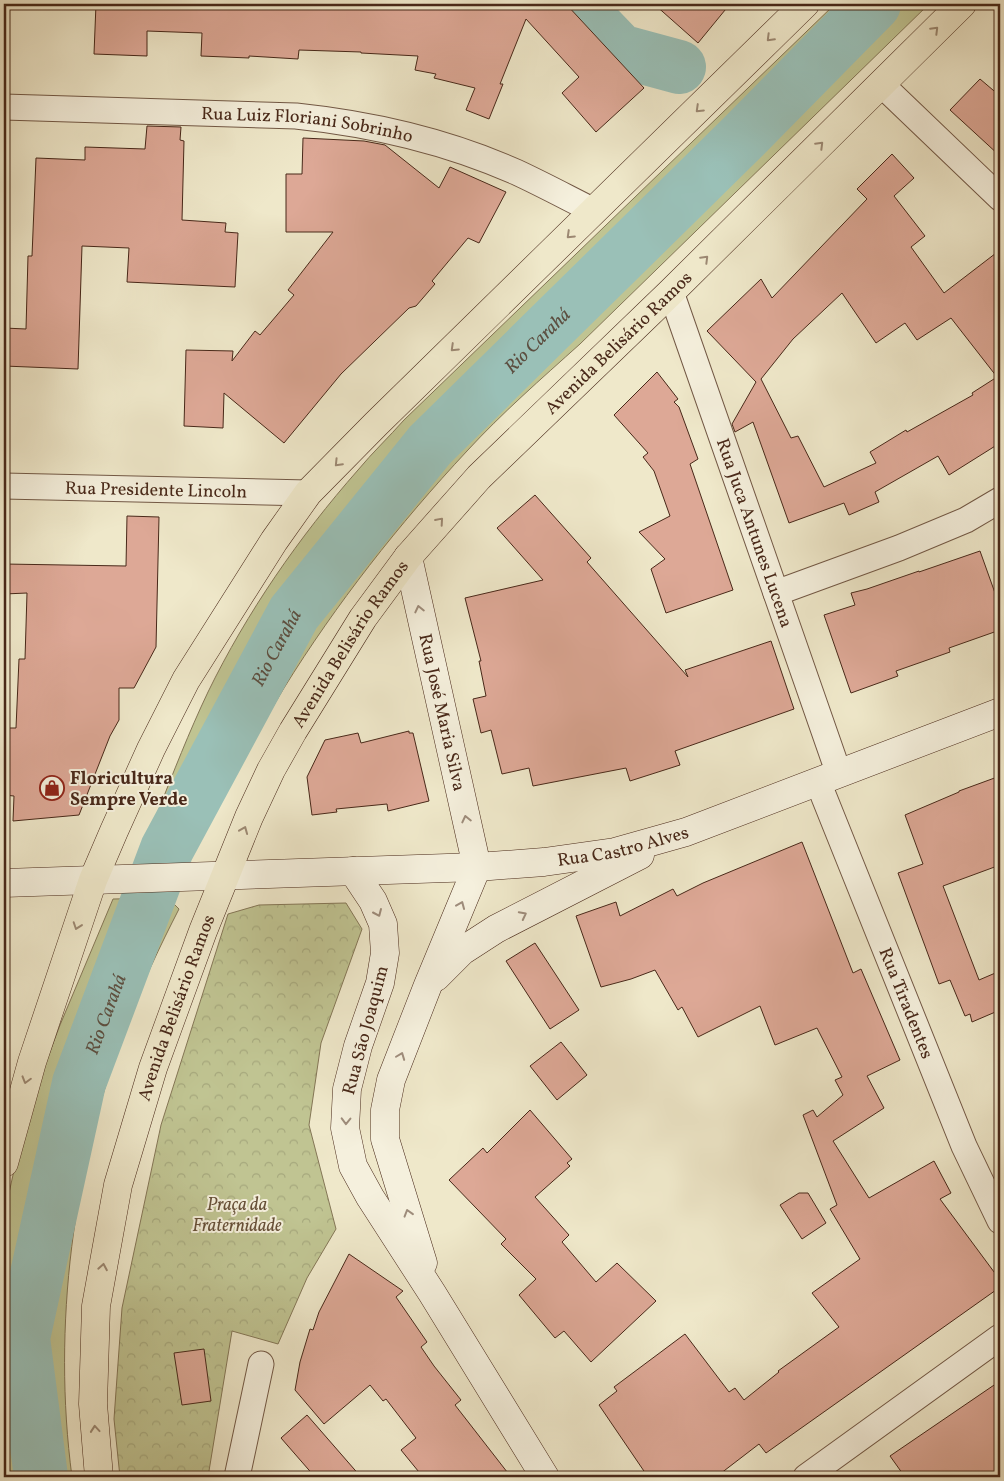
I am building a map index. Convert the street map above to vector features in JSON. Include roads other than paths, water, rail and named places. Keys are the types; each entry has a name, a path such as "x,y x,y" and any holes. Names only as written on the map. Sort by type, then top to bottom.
{"main road":[{"path":"4,1163 32,1062 94,880 114,831 147,758 186,680 274,540 308,493 376,424 805,4"},
{"name":"Avenida Belisário Ramos","path":"99,1477 93,1404 96,1306 118,1185 153,1068 203,932 213,876 293,731 363,618 408,557 479,477 672,292 962,4"}],"street":[{"path":"881,84 1000,198"},
{"name":"Rua Luiz Floriani Sobrinho","path":"4,107 296,116 344,121 391,130 452,148 515,172 594,211"},
{"name":"Rua Juca Antunes Lucena","path":"672,292 776,593 828,778"},
{"name":"Rua Presidente Lincoln","path":"4,486 308,493"},
{"path":"776,593 899,548 966,520 1000,500"},
{"name":"Rua José Maria Silva","path":"408,557 477,867"},
{"name":"Rua Castro Alves","path":"4,883 477,867 544,862 615,852 686,832 1000,712"},
{"name":"Rua Tiradentes","path":"828,778 964,1146 1000,1221"},
{"path":"428,985 462,951 496,929 686,832"},
{"name":"Rua São Joaquim","path":"432,1293 385,1139 385,1110 391,1080 477,867"},
{"name":"Rua São Joaquim","path":"354,871 373,901 383,924 385,954 380,983 358,1046 347,1089 345,1128 353,1166 370,1197 432,1293 545,1477"},
{"path":"806,1477 1000,1338"},
{"path":"237,1477 261,1364"}],"waterway":[{"path":"575,4 620,51 679,67"},
{"name":"Rio Carahá","path":"41,1477 23,1338 79,1083 167,849 294,613 430,445 745,135 874,4"}],"place":[{"name":"Floricultura Sempre Verde","path":"52,788"}],"park label":[{"name":"Praça da Fraternidade","path":"237,1214"}]}
